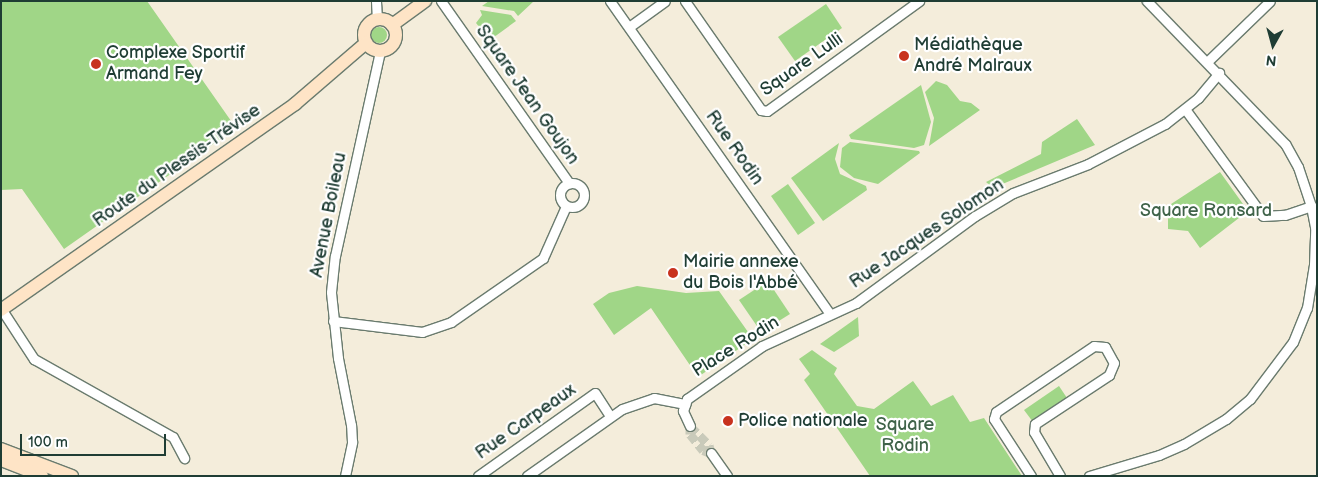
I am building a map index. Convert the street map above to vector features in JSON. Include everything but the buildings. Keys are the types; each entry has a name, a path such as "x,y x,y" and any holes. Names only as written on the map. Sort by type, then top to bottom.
{"main road":[{"path":"392,25 425,1"},
{"path":"377,20 392,25 394,41 388,48 380,51 366,43 366,28 377,20"},
{"name":"Route du Plessis-Trévise","path":"1,310 295,104 366,43"},
{"path":"1,448 72,476"},
{"path":"1,460 42,476"}],"street":[{"path":"376,1 377,20"},
{"name":"Square Jean Goujon","path":"441,1 569,183 583,189 584,199 577,207 566,206 560,200 560,191 569,183"},
{"name":"Rue Rodin","path":"610,1 829,313"},
{"path":"629,28 665,1"},
{"name":"Square Lulli","path":"685,1 760,110 767,111 919,1"},
{"path":"1089,476 1159,456 1200,436 1250,399 1272,373 1293,342 1307,308 1316,248 1311,206 1298,167 1285,144 1208,61 1147,1"},
{"path":"1208,61 1270,1"},
{"name":"Avenue Boileau","path":"345,476 352,442 351,425 333,322 331,292 335,256 380,51"},
{"name":"Rue Jacques Solomon","path":"829,313 856,303 975,216 1013,193 1126,146 1185,109 1219,73"},
{"path":"1185,109 1263,216 1276,216 1311,206"},
{"name":"Square Jean Goujon","path":"333,322 422,332 451,322 544,258 566,206"},
{"path":"1,310 34,359 173,437 184,458"},
{"name":"Place Rodin","path":"685,404 695,392 762,346 829,313"},
{"path":"1031,476 994,419 996,412 1094,346 1105,347 1114,363 1109,375 1035,424 1034,432 1060,476"},
{"name":"Rue Carpeaux","path":"478,476 595,393 610,416"},
{"path":"527,476 610,416 654,398 685,404 684,413 690,426"},
{"path":"711,453 726,476"}],"green space":[{"name":"Complexe Sportif Armand Fey","path":"1,1 147,1 236,128 64,249 22,189 1,190"},
{"path":"489,1 534,1 518,16 514,11 482,6"},
{"path":"826,4 842,28 795,61 778,37"},
{"path":"480,10 511,15 516,21 490,40 476,23 482,15"},
{"path":"376,27 382,27 387,32 385,41 376,43 371,38 371,32"},
{"path":"936,81 947,85 960,101 971,103 980,110 929,146 934,118 925,92"},
{"path":"921,85 931,122 924,145 914,148 851,139 849,135"},
{"path":"1077,119 1095,145 993,188 986,182 1041,154 1042,142"},
{"path":"850,142 919,151 920,153 878,184 854,178 840,167 842,148"},
{"path":"839,143 835,159 840,174 866,186 867,190 823,221 791,178"},
{"name":"Square Ronsard","path":"1220,172 1248,211 1200,248 1188,231 1168,229 1168,206"},
{"path":"788,184 815,223 798,235 771,196"},
{"path":"768,281 790,314 761,332 739,300"},
{"path":"637,286 686,293 719,291 753,339 698,377 651,308 614,335 593,304 609,293"},
{"path":"858,317 859,336 834,352 820,344"},
{"name":"Square Rodin","path":"812,350 837,368 834,374 857,406 874,409 913,381 931,406 953,395 970,422 984,418 1022,476 870,476 804,380 810,374 799,359"},
{"path":"1059,386 1067,398 1033,422 1024,410"}],"tunnel":[{"path":"690,426 690,434 703,450 711,453"},
{"path":"690,426 709,445 711,453"}],"place":[{"name":"Médiathèque André Malraux","path":"904,56"},
{"name":"Complexe Sportif Armand Fey","path":"96,64"},
{"name":"Mairie annexe du Bois l'Abbé","path":"673,273"},
{"name":"Police nationale","path":"728,421"}]}
